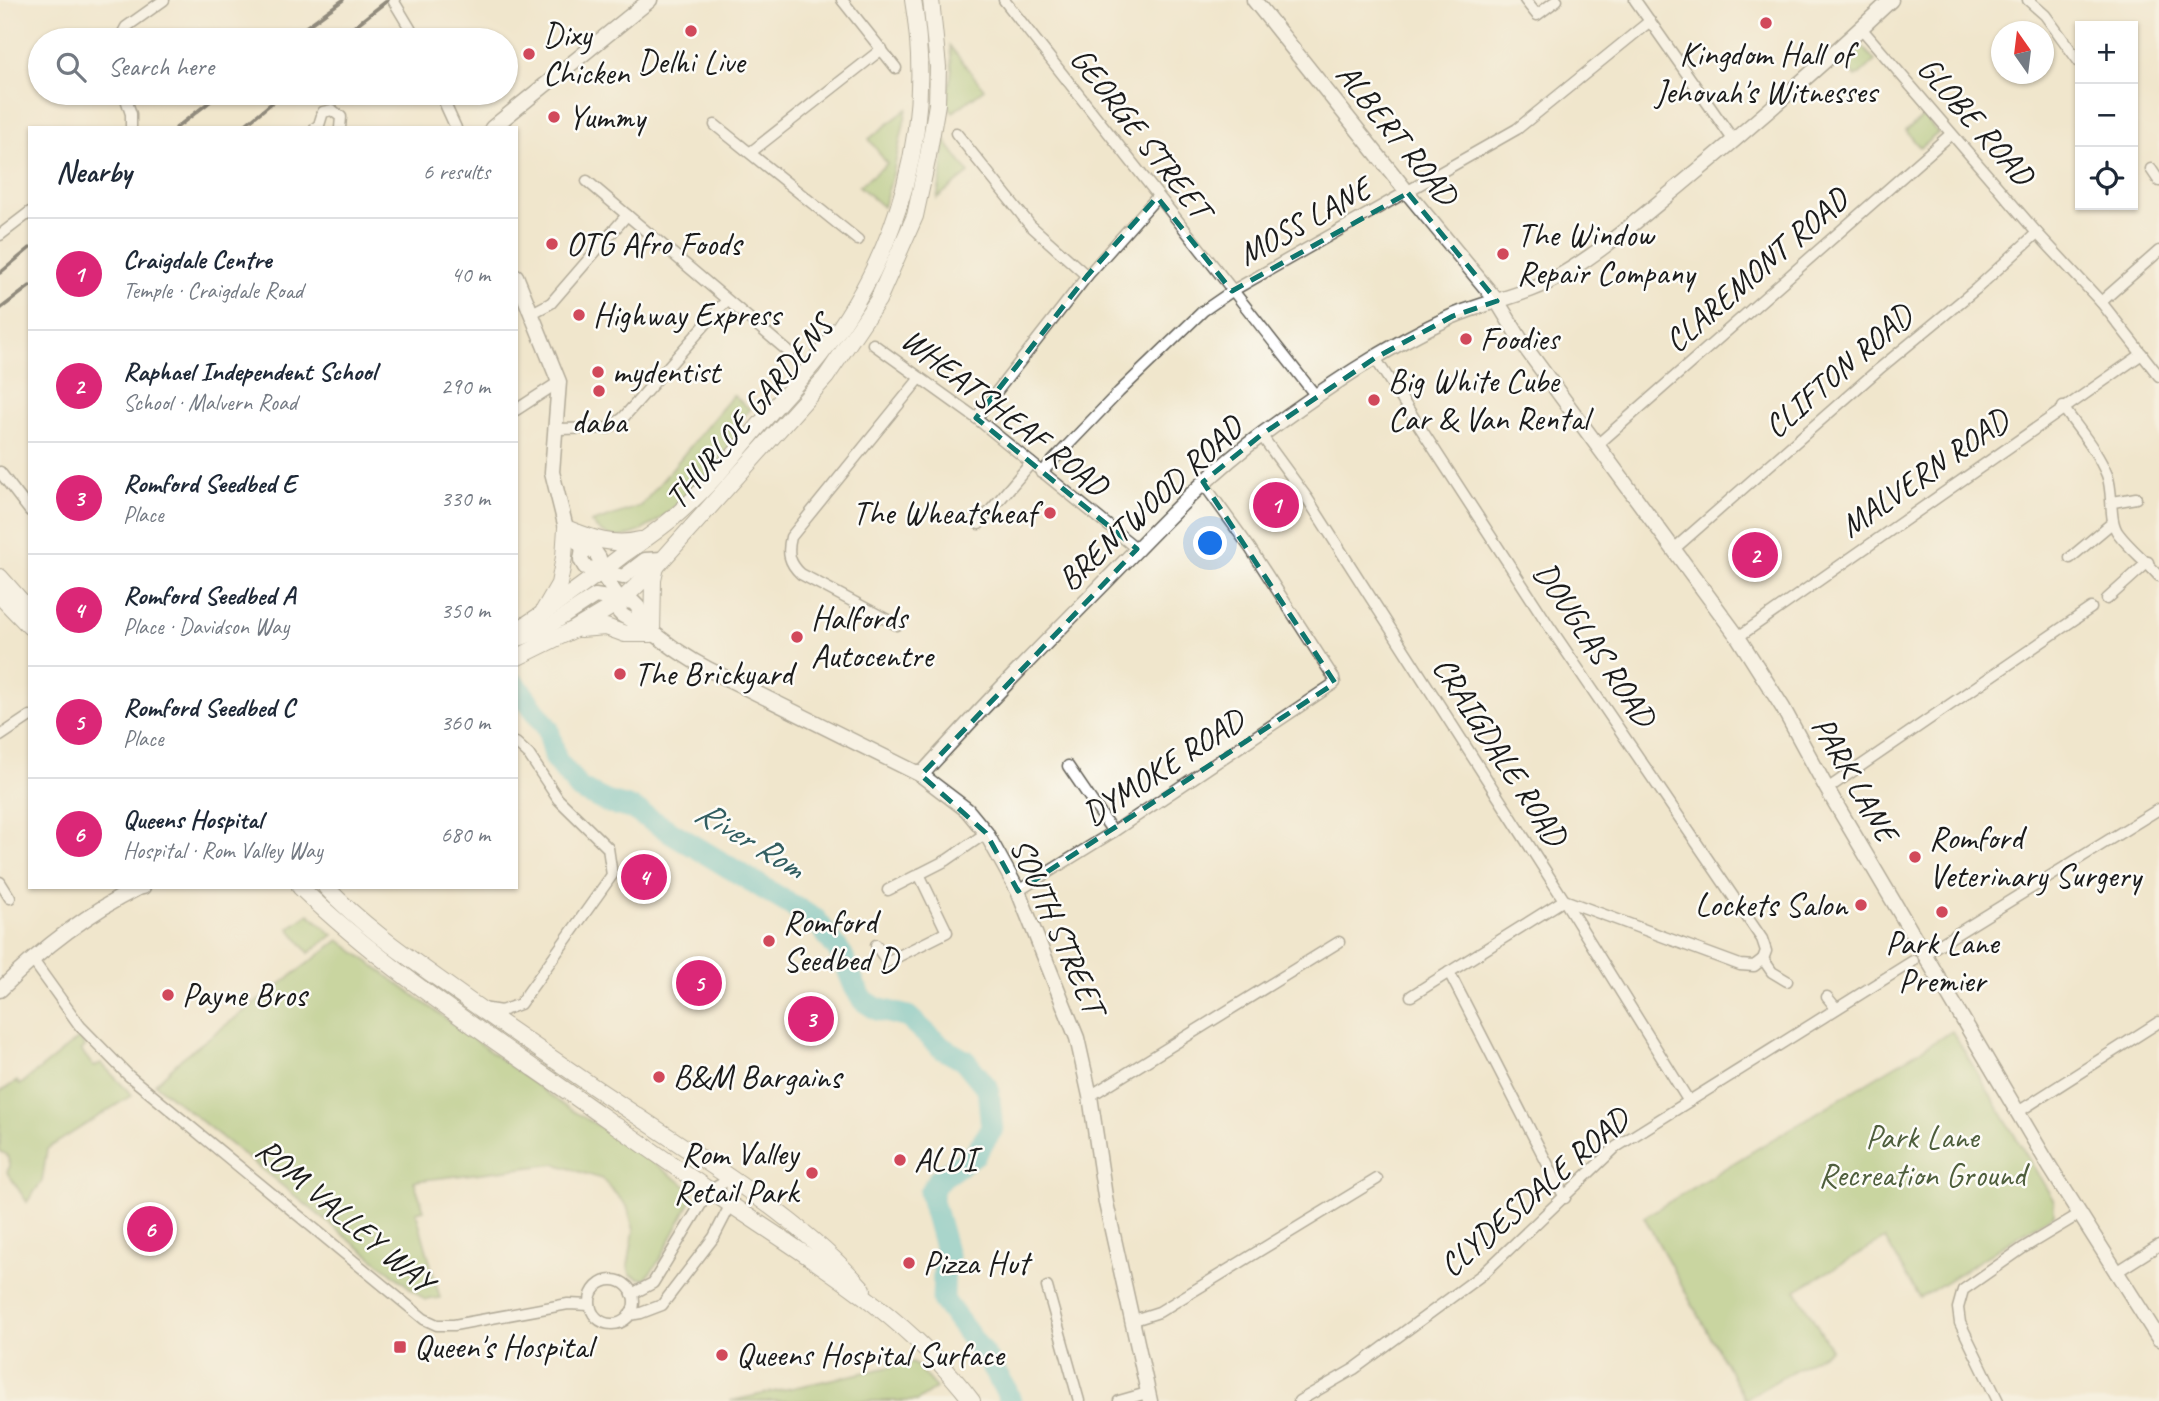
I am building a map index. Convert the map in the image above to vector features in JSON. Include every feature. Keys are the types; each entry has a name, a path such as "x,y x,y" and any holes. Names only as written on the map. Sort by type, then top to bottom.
{"main road":[{"name":"THURLOE GARDENS","path":"518,630 646,539 708,485 821,354 864,288 883,252 899,212 915,143 920,75 913,0"},
{"name":"THURLOE GARDENS","path":"518,657 573,630 621,601 659,563 826,377 878,300 915,216 937,104 938,67 931,0"},
{"path":"540,616 559,584 566,528 603,542 628,543 646,539"},
{"path":"573,630 606,627 625,634 647,628 653,580 659,563"},
{"path":"0,577 28,609"},
{"path":"0,596 28,625"},
{"path":"302,889 330,917 374,953 484,1033 857,1291 930,1351 972,1401"},
{"path":"329,889 362,920 413,960 616,1102 732,1178 841,1264 888,1317"}],"street":[{"path":"125,28 164,0"},
{"path":"393,0 410,28"},
{"path":"494,126 650,0"},
{"path":"842,0 896,68"},
{"name":"GEORGE STREET","path":"1004,0 1157,197 1317,396"},
{"name":"ALBERT ROAD","path":"1254,0 1497,301"},
{"path":"1525,0 1537,15 1557,0"},
{"path":"1635,0 1734,141"},
{"name":"BRENTWOOD ROAD","path":"921,775 983,706 1203,483 1261,435 1375,358 1453,316 1522,293 1559,277 1598,253 1734,141 1891,0"},
{"path":"2028,0 2046,15 2075,56"},
{"name":"MOSS LANE","path":"1041,473 1119,392 1203,311 1232,291 1517,130 1650,21"},
{"name":"GLOBE ROAD","path":"1861,28 2037,233 2101,302 2159,376"},
{"path":"751,152 882,49"},
{"path":"128,105 131,126"},
{"path":"445,105 455,126"},
{"path":"318,126 323,112 332,110 341,117 341,126"},
{"path":"715,125 858,240"},
{"path":"956,133 1030,225 1087,276"},
{"name":"CLAREMONT ROAD","path":"1596,446 1951,134"},
{"path":"2151,169 2159,181"},
{"path":"587,181 790,353"},
{"path":"976,418 1087,276 1157,197"},
{"path":"0,235 28,214"},
{"path":"533,313 551,303 627,215"},
{"name":"CLIFTON ROAD","path":"1674,550 2037,233"},
{"path":"2101,302 2159,251"},
{"name":"SOUTH STREET","path":"518,280 559,382 552,472 566,528 583,548 595,552 599,558 601,573 621,601 620,612 624,618 647,628 677,652 708,669 921,775 967,810 986,833 1018,891 1077,1038 1090,1096 1103,1187 1149,1397"},
{"path":"557,429 609,428 623,418 726,300"},
{"name":"PARK LANE","path":"1497,301 1525,347 1596,446 1738,637 1783,708 1919,957 2018,1112 2078,1215 2159,1339"},
{"name":"WHEATSHEAF ROAD","path":"873,344 976,418 1137,549"},
{"name":"MALVERN ROAD","path":"1738,637 2142,354"},
{"name":"DOUGLAS ROAD","path":"1375,358 1555,635 1762,939 1766,951 1763,960"},
{"path":"897,625 801,574 791,564 789,548 791,537 920,378"},
{"path":"518,409 559,382"},
{"path":"2063,407 2097,455 2108,477 2113,502 2112,523 2118,534 2159,576"},
{"name":"CRAIGDALE ROAD","path":"1261,435 1307,498 1564,900 1688,1100"},
{"path":"979,524 1031,463"},
{"path":"0,472 28,507"},
{"name":"DYMOKE ROAD","path":"1018,891 1113,832 1335,683 1334,677 1250,548 1203,483"},
{"path":"2113,502 2136,498"},
{"path":"2070,558 2112,523"},
{"path":"601,573 623,577 645,560 659,563"},
{"path":"2106,599 2148,562"},
{"path":"518,639 542,631 595,596 621,601"},
{"path":"1827,789 2091,608"},
{"path":"0,736 28,717"},
{"path":"480,1008 501,1011 520,1004 612,875 608,848 558,799 529,755 518,745"},
{"path":"1068,766 1113,832"},
{"name":"CLYDESDALE ROAD","path":"1299,1401 1365,1361 1483,1274 1616,1147 2159,809"},
{"path":"887,890 947,860 986,833"},
{"path":"876,945 887,962 947,932 919,874"},
{"path":"0,883 10,898"},
{"path":"0,990 68,930 137,889"},
{"path":"1411,996 1564,900 1740,965 1754,966 1763,960 1772,972 1787,981"},
{"path":"1090,1096 1339,942"},
{"name":"ROM VALLEY WAY","path":"32,959 80,1026 129,1076 424,1319 437,1325 454,1325 568,1304 590,1304"},
{"path":"1449,972 1564,1198"},
{"path":"1827,997 1836,1008"},
{"path":"2018,1112 2159,1022"},
{"path":"632,1294 653,1283 709,1191 732,1178"},
{"path":"629,1315 633,1305 632,1294 621,1283 610,1281 597,1286 590,1298 590,1304 598,1319 605,1323 620,1322 629,1315 662,1305 714,1237 730,1205 732,1178"},
{"path":"1131,1321 1159,1312 1377,1179"},
{"path":"1998,1401 1960,1324 1958,1308 1963,1290 2023,1248 2078,1215"},
{"path":"2115,1273 2159,1245"},
{"path":"1047,1287 1079,1401"},
{"path":"1119,1401 1149,1397"}],"highlighted area":[{"path":"1408,193 1497,301 1453,316 1375,358 1261,435 1203,482 1335,683 1018,891 986,833 921,775 1137,549 976,418 1087,276 1157,197 1232,291"}],"green space":[{"path":"1860,43 1875,61 1856,77 1841,59"},
{"path":"950,46 984,89 953,112 946,103 952,70"},
{"path":"907,109 883,207 859,186 887,164 869,139"},
{"path":"1924,116 1938,133 1920,148 1906,131"},
{"path":"944,139 969,173 937,198 943,168"},
{"path":"733,395 750,409 736,425 743,432 685,497 649,526 631,535 614,537 591,523 641,506"},
{"path":"309,914 333,935 309,953 289,928"},
{"path":"339,940 563,1105 620,1139 692,1190 692,1199 659,1261 645,1279 630,1274 628,1266 634,1230 627,1206 602,1179 556,1164 414,1181 424,1210 416,1212 440,1298 425,1300 155,1084 182,1058"},
{"name":"Park Lane Recreation Ground","path":"1952,1031 2054,1201 2054,1214 1920,1298 1885,1239 1796,1290 1831,1349 1745,1399 1644,1217"},
{"path":"79,1038 85,1047 81,1050 94,1067 101,1063 132,1095 47,1149 42,1181 27,1202 7,1172 10,1166 7,1155 0,1151 0,1092 17,1081 20,1085"},
{"path":"913,1362 936,1388 917,1401 730,1401"}],"waterway":[{"name":"River Rom","path":"518,688 548,729 556,760 580,789 607,802 633,809 816,920 842,955 863,1000 877,1009 908,1017 942,1048 965,1061 988,1089 992,1129 975,1154 939,1179 930,1193 948,1258"},
{"name":"River Rom","path":"944,1267 943,1300 986,1358 1010,1401"}],"railway":[{"path":"304,28 343,0"},
{"path":"352,28 388,0"},
{"path":"179,126 206,105"},
{"path":"243,126 269,105"},
{"path":"0,273 28,250"},
{"path":"0,309 28,288"}],"place":[{"name":"Kingdom Hall of Jehovah's Witnesses","path":"1766,23"},
{"name":"Delhi Live","path":"691,31"},
{"name":"Dixy Chicken","path":"529,54"},
{"name":"Yummy","path":"554,117"},
{"name":"OTG Afro Foods","path":"552,244"},
{"name":"The Window Repair Company","path":"1503,254"},
{"name":"Highway Express","path":"579,315"},
{"name":"Foodies","path":"1466,339"},
{"name":"mydentist","path":"598,372"},
{"name":"daba","path":"599,391"},
{"name":"Big White Cube Car & Van Rental","path":"1374,400"},
{"name":"Craigdale Centre","path":"1276,505"},
{"name":"The Wheatsheaf","path":"1050,513"},
{"name":"Raphael Independent School","path":"1755,555"},
{"name":"Halfords Autocentre","path":"797,637"},
{"name":"The Brickyard","path":"620,674"},
{"name":"Romford Veterinary Surgery","path":"1915,857"},
{"name":"Romford Seedbed A","path":"644,877"},
{"name":"Lockets Salon","path":"1861,905"},
{"name":"Park Lane Premier","path":"1942,912"},
{"name":"Romford Seedbed D","path":"769,941"},
{"name":"Romford Seedbed C","path":"699,983"},
{"name":"Payne Bros","path":"168,995"},
{"name":"Romford Seedbed E","path":"811,1019"},
{"name":"B&M Bargains","path":"659,1077"},
{"name":"ALDI","path":"900,1160"},
{"name":"Rom Valley Retail Park","path":"812,1173"},
{"name":"Queens Hospital","path":"150,1229"},
{"name":"Pizza Hut","path":"909,1263"},
{"name":"Queen's Hospital","path":"400,1347"},
{"name":"Queens Hospital Surface","path":"722,1355"}]}
